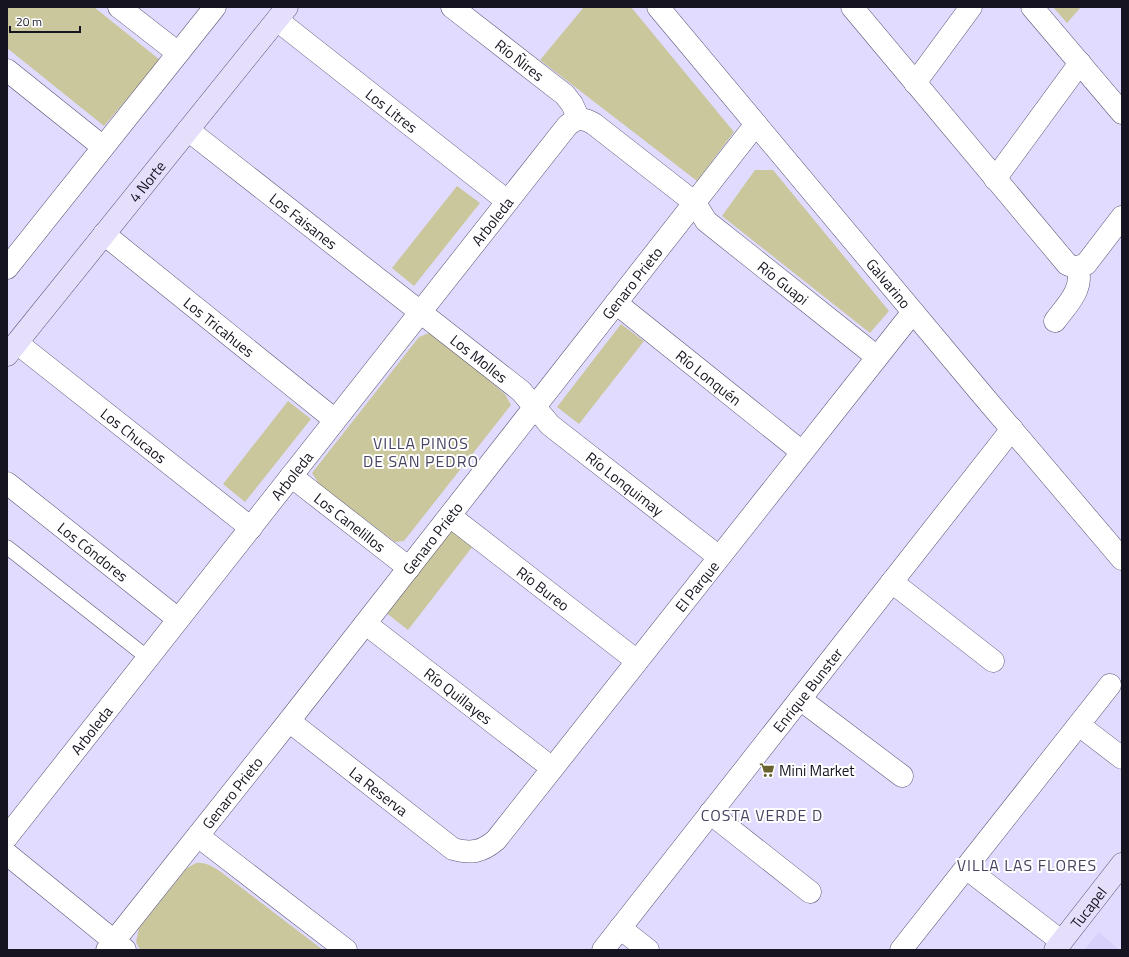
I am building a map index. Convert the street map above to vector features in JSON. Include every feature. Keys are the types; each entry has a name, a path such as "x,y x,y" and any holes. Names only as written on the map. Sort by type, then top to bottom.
{"street":[{"path":"119,7 178,53"},
{"path":"7,268 215,7"},
{"name":"Río Ñires","path":"452,7 565,95 572,104 579,119"},
{"name":"Galvarino","path":"658,7 1122,559"},
{"path":"852,7 914,83 1067,264 1077,267 1086,264 1122,217"},
{"path":"914,83 971,7"},
{"path":"1032,7 1122,113"},
{"name":"4 Norte","path":"12,349 282,13"},
{"name":"Los Litres","path":"282,13 507,201"},
{"path":"995,178 1080,63"},
{"path":"7,70 103,147"},
{"path":"579,119 587,120 594,124 695,203"},
{"name":"Arboleda","path":"7,837 507,201 567,126 572,121 579,119"},
{"name":"Genaro Prieto","path":"115,947 198,836 366,624 756,124"},
{"name":"Los Faisanes","path":"188,130 420,313"},
{"name":"Río Guapi","path":"695,203 706,222 877,357"},
{"name":"Los Tricahues","path":"104,234 336,420"},
{"path":"1055,321 1078,287 1080,278 1077,267"},
{"name":"Río Lonquén","path":"616,303 802,452"},
{"name":"El Parque","path":"473,852 489,846 496,840 913,312"},
{"name":"Los Molles","path":"420,313 521,391 535,407"},
{"name":"Los Chucaos","path":"12,349 251,528"},
{"name":"Río Lonquimay","path":"535,407 550,426 719,557"},
{"name":"Enrique Bunster","path":"603,950 1012,429"},
{"name":"Los Canelillos","path":"291,476 409,568"},
{"name":"Los Cóndores","path":"7,484 178,619"},
{"name":"Río Bureo","path":"450,516 637,661"},
{"path":"892,582 993,661"},
{"name":"Río Quillayes","path":"366,624 552,768"},
{"path":"901,950 1110,685"},
{"path":"800,699 902,776"},
{"name":"La Reserva","path":"289,721 445,843 463,852 473,852"},
{"path":"1079,725 1122,758"},
{"path":"710,813 810,892"},
{"path":"198,836 346,950"},
{"path":"7,854 115,947"},
{"name":"Tucapel","path":"1058,946 1122,864"},
{"path":"966,868 1058,946"},
{"path":"620,928 648,950"}],"lane":[{"path":"7,547 148,658"}],"shaded area":[{"path":"7,7 94,7 160,60 104,126 7,48"},
{"path":"584,7 631,7 734,132 697,181 540,60"},
{"path":"1053,7 1081,7 1067,23"},
{"path":"755,170 773,170 889,311 870,333 722,216"},
{"path":"457,186 480,203 414,286 392,268"},
{"path":"621,324 644,341 579,424 557,407"},
{"path":"432,332 505,394 511,405 404,541 395,542 319,484 312,473 419,337"},
{"path":"288,401 311,419 245,502 223,484"},
{"path":"450,529 473,546 408,630 385,612"},
{"path":"196,863 206,864 221,872 323,950 140,950 136,942 139,928 187,868"},
{"path":"1099,932 1119,950 1084,950"}],"place":[{"name":"Mini Market","path":"767,770"}],"district":[{"name":"VILLA PINOS DE SAN PEDRO","path":"421,452"},
{"name":"COSTA VERDE D","path":"762,815"},
{"name":"VILLA LAS FLORES","path":"1027,865"}]}
